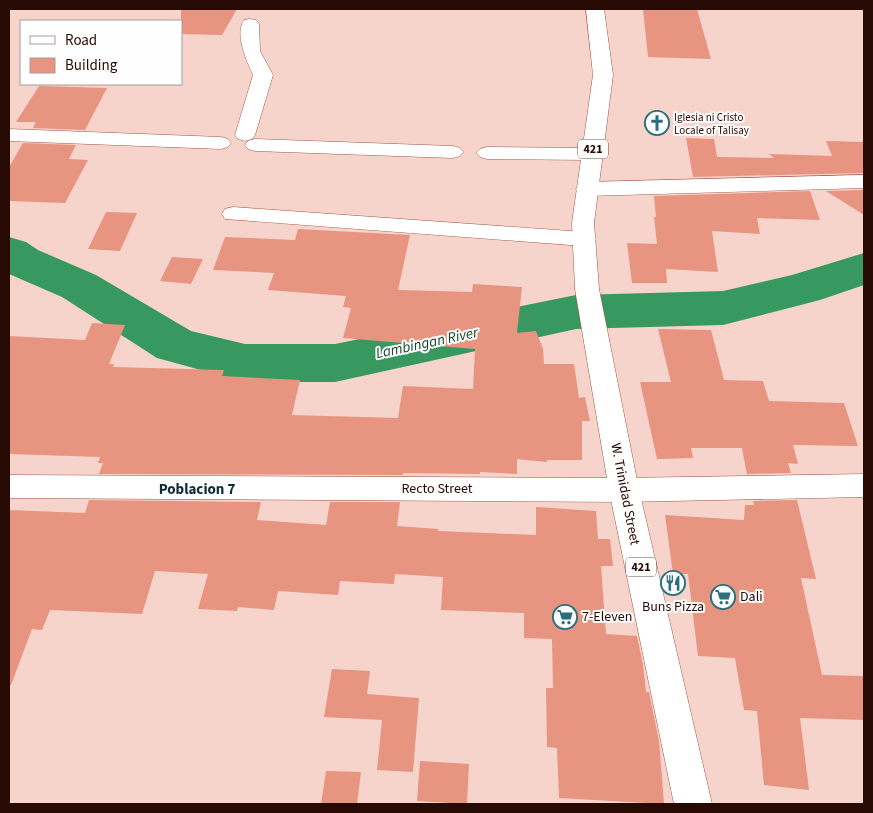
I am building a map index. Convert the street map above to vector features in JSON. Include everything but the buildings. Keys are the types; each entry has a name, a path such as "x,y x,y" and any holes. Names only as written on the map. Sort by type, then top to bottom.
{"street":[{"name":"421","path":"584,240 583,223 603,75 595,9"},
{"path":"239,146 262,75 251,52 250,24"},
{"path":"9,135 239,146 453,152 458,158 468,161 483,158 487,153 592,154"},
{"path":"587,189 864,181"},
{"path":"233,214 584,240"},
{"name":"W. Trinidad Street","path":"584,240 587,289 624,490 693,804"},
{"name":"Recto Street","path":"9,486 624,490 864,486"}],"waterway":[{"name":"Lambingan River","path":"9,252 21,261 79,286 175,345 245,363 335,363 576,312 723,308 803,289 864,268"}],"place":[{"name":"Iglesia ni Cristo Locale of Talisay","path":"657,123"},
{"name":"Buns Pizza","path":"673,583"},
{"name":"Dali","path":"723,597"},
{"name":"7-Eleven","path":"565,617"}],"district":[{"name":"Poblacion 7","path":"197,489"}]}
